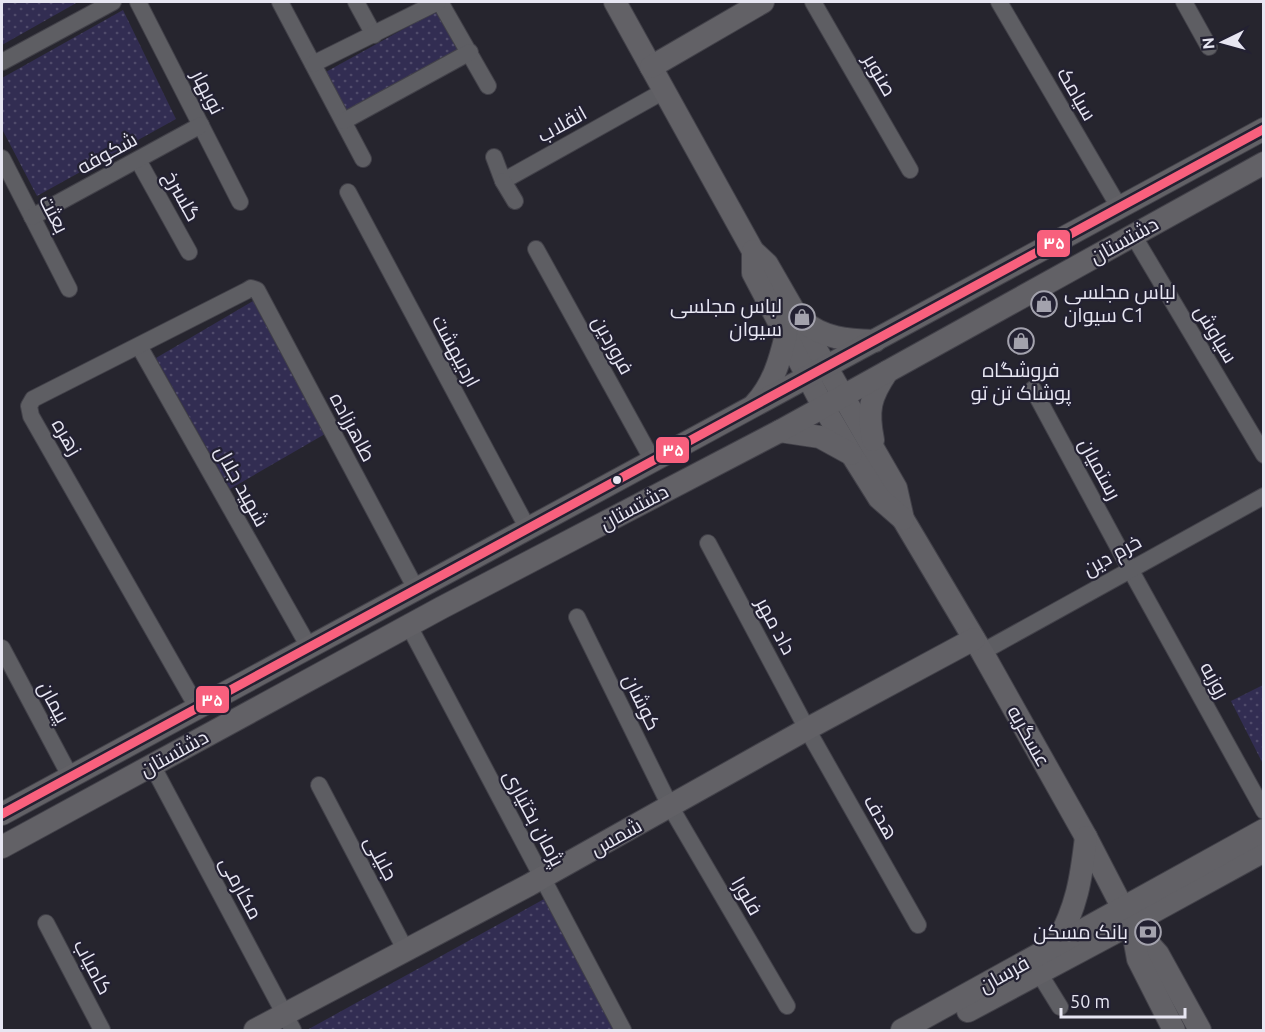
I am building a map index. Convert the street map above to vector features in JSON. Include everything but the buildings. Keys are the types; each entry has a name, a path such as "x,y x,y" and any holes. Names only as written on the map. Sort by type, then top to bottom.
{"street":[{"path":"2,62 113,2"},
{"name":"نوبهار","path":"138,2 240,202"},
{"path":"280,2 363,159"},
{"path":"356,2 374,35"},
{"path":"313,64 439,2 488,86"},
{"name":"عسگریه","path":"615,2 753,251 767,264 798,316 817,372 823,406 879,498 903,519"},
{"path":"651,67 763,2"},
{"name":"صنوبر","path":"813,2 910,170"},
{"name":"سیامک","path":"999,2 1119,207"},
{"path":"1184,2 1209,47"},
{"path":"344,121 470,52"},
{"name":"انقلاب","path":"503,181 664,91"},
{"name":"شکوفه","path":"32,217 201,125"},
{"name":"دشتستان","path":"2,814 1263,129"},
{"path":"494,157 503,181 515,201"},
{"name":"بعثت","path":"2,158 69,289"},
{"name":"گلسرخ","path":"138,160 189,252"},
{"name":"دشتستان","path":"2,847 409,626 843,396 1263,163"},
{"name":"اردیبهشت","path":"348,192 528,530"},
{"name":"سیاوش","path":"1133,236 1263,455"},
{"name":"فروردین","path":"536,249 653,461"},
{"name":"عسگریه","path":"753,251 753,273 786,335 817,372 843,396 896,488 903,519 978,645 1086,837 1127,916 1158,954 1200,1030"},
{"name":"زهره","path":"197,707 31,416 29,406 33,399 251,288"},
{"name":"طاهرزاده","path":"251,288 257,290 416,589"},
{"path":"798,316 823,334 839,338 876,341"},
{"path":"754,405 762,397 775,373 786,335"},
{"name":"شهید جلال","path":"139,346 309,647"},
{"path":"876,453 870,422 871,401 874,390 888,371"},
{"name":"رستمیان","path":"1033,389 1130,569"},
{"path":"780,430 820,437 852,455"},
{"name":"خرم دین","path":"978,645 1130,569 1263,496"},
{"name":"داد مهر","path":"708,543 807,729"},
{"name":"روزبه","path":"1130,569 1263,811"},
{"name":"کوشان","path":"577,617 670,806"},
{"name":"پژمان بختیاری","path":"409,626 623,1030"},
{"name":"شمس","path":"255,1030 289,1023 406,951 542,878 807,729 978,645"},
{"name":"پیمان","path":"2,648 70,776"},
{"name":"هدف","path":"807,729 918,925"},
{"name":"مکارمی","path":"152,765 289,1023"},
{"name":"جلیلی","path":"319,785 406,951"},
{"path":"50,788 66,812"},
{"name":"فلورا","path":"670,806 787,1006"},
{"path":"1056,945 1068,922 1080,886 1086,837"},
{"name":"فرسان","path":"921,1028 1039,973 1127,916 1260,846"},
{"name":"عسگریه","path":"1127,916 1138,959 1174,1030"},
{"name":"فرسان","path":"921,1028 1056,945 1127,916"},
{"name":"کامیاب","path":"46,923 102,1030"},
{"path":"1039,973 1059,1007"}],"shaded area":[{"path":"2,2 78,2 2,45"},
{"path":"123,10 176,119 37,196 2,129 2,78"},
{"path":"436,11 459,52 344,114 324,73"},
{"path":"253,301 325,434 230,489 156,358"},
{"path":"1263,685 1263,764 1231,701"},
{"path":"546,898 616,1030 307,1030"}],"transit line":[{"name":"۳۵","path":"2,814 1264,129"}],"place":[{"name":"لباس مجلسی سیوان C1","path":"1044,304"},
{"name":"لباس مجلسی سیوان","path":"802,317"},
{"name":"فروشگاه پوشاک تن تو","path":"1021,341"},
{"name":"بانک مسکن","path":"1148,932"}]}
